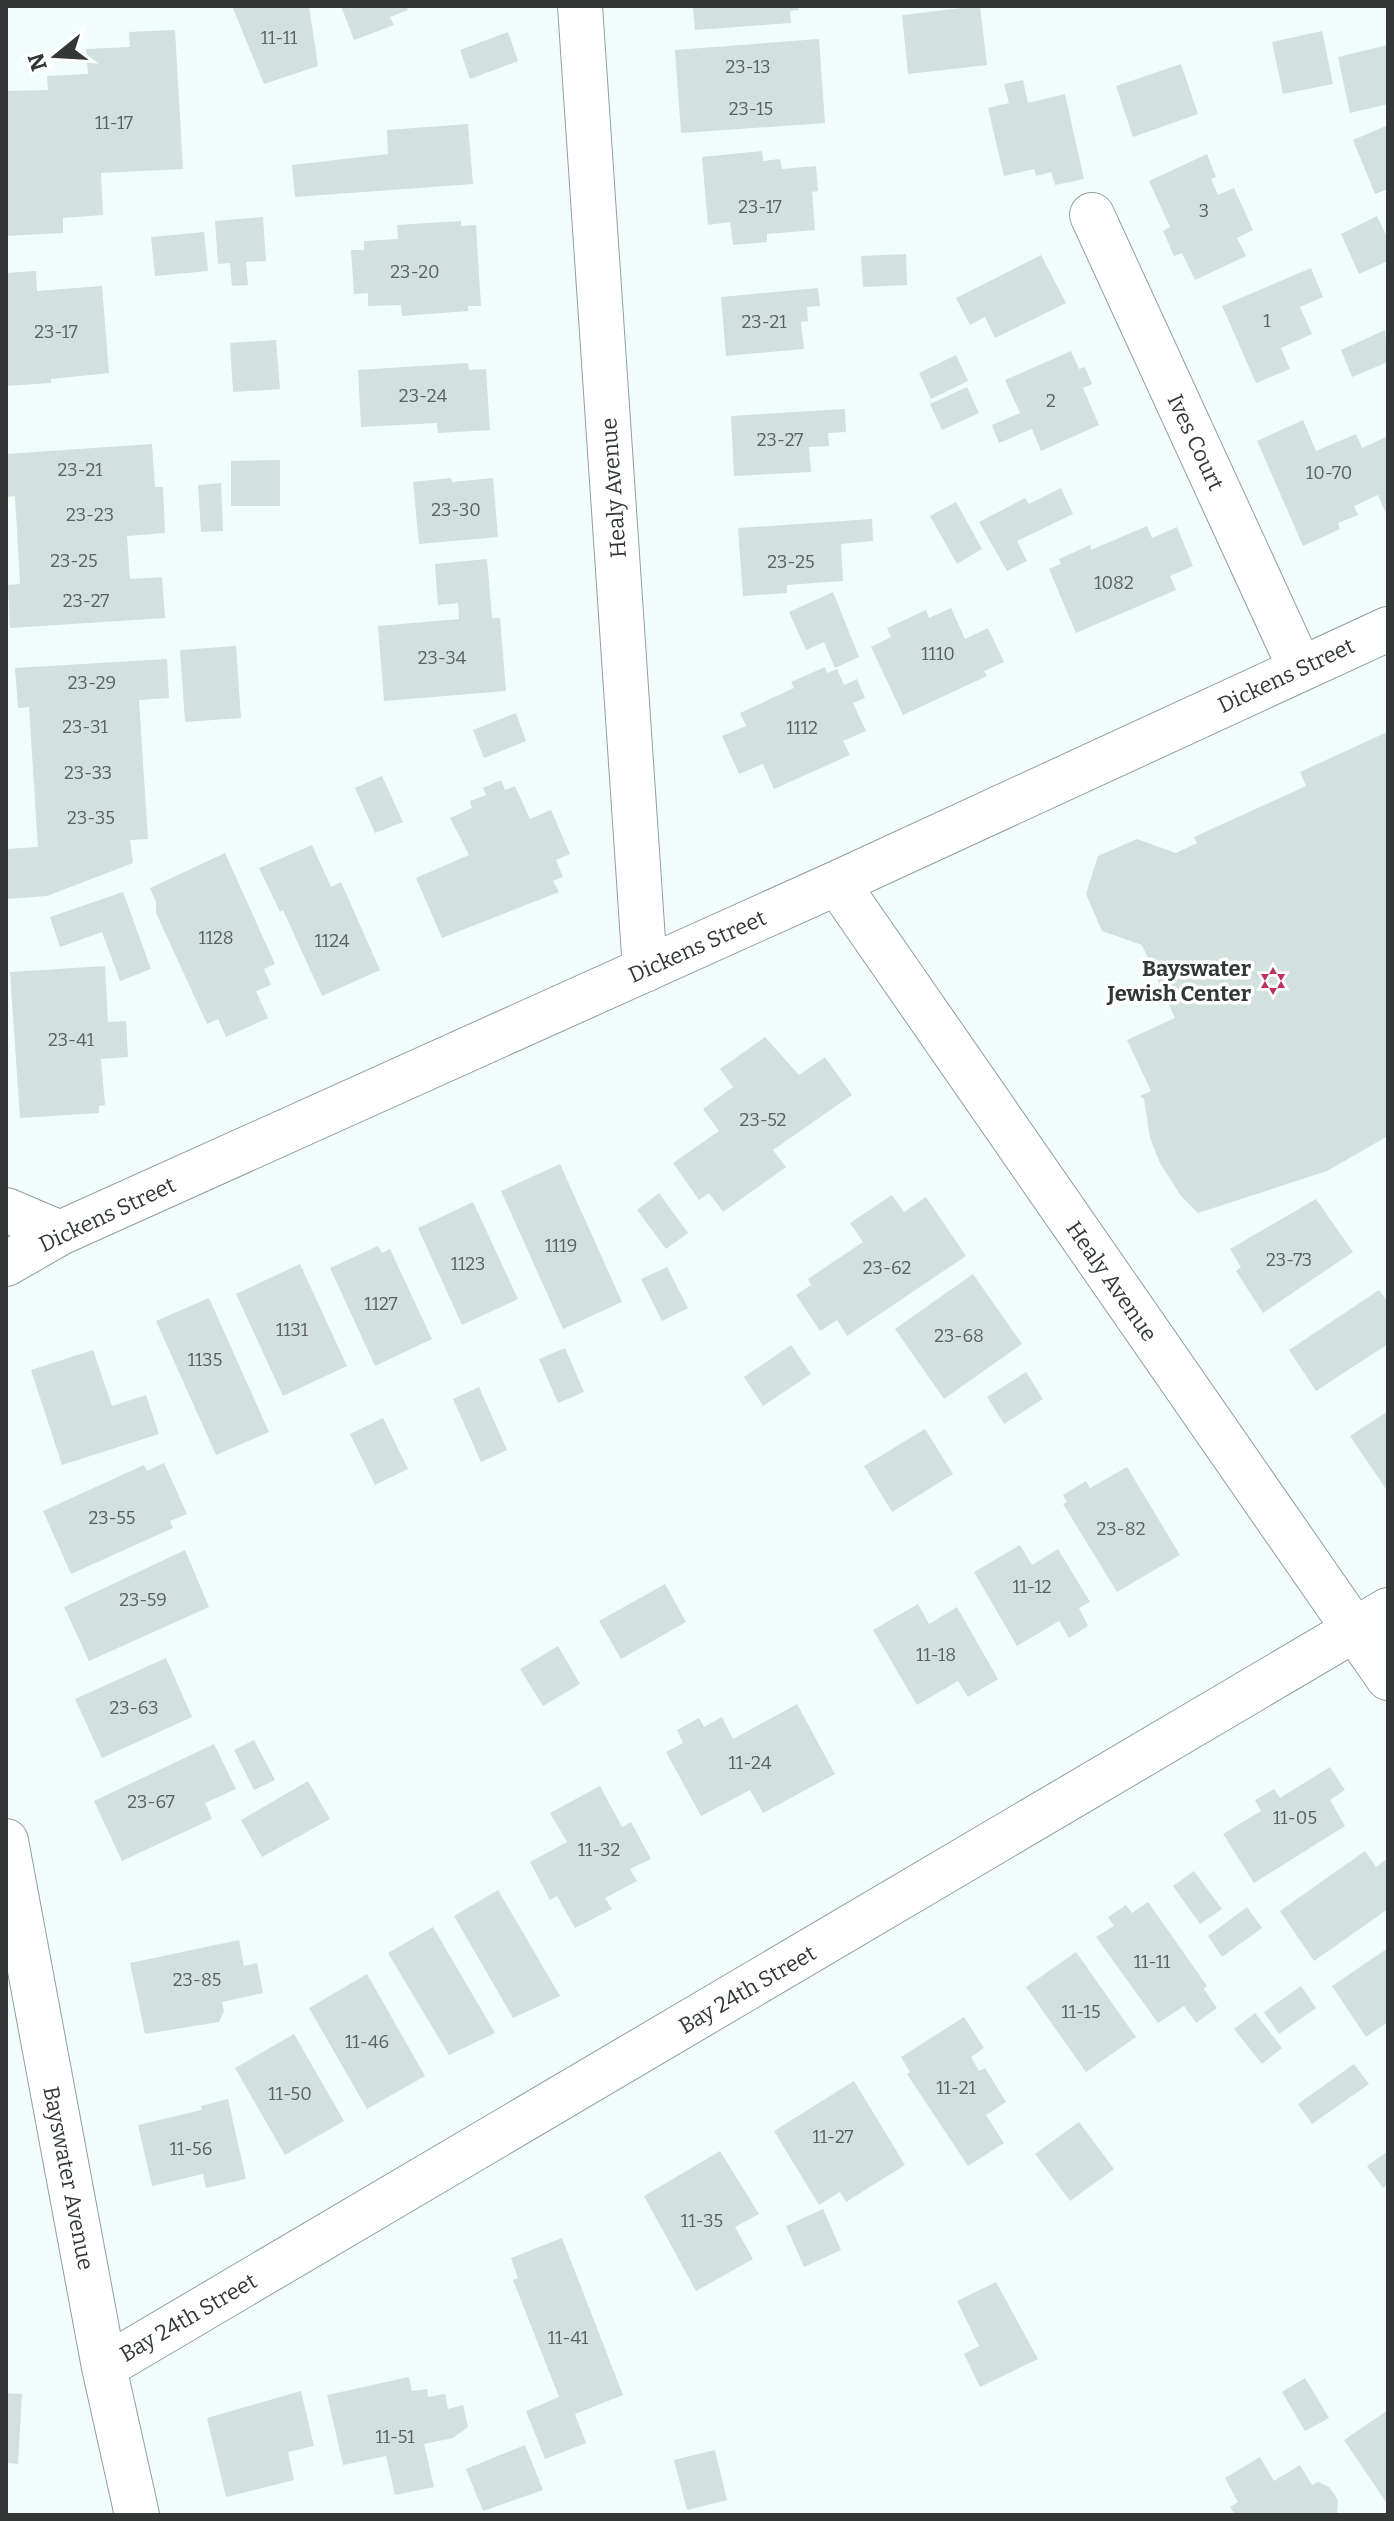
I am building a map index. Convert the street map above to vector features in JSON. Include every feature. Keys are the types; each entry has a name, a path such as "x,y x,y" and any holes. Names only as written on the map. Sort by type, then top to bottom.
{"street":[{"name":"Healy Avenue","path":"580,6 645,970"},
{"name":"Ives Court","path":"1092,215 1300,668"},
{"name":"Dickens Street","path":"6,1264 60,1233 837,883 1388,629"},
{"name":"Healy Avenue","path":"837,883 1372,1620 1388,1678"},
{"path":"6,1210 60,1233"},
{"name":"Bay 24th Street","path":"104,2367 1372,1620"},
{"name":"Bayswater Avenue","path":"6,1841 104,2367 137,2515"}],"building":[{"path":"232,6 309,6 318,66 264,84"},
{"path":"341,6 406,6 408,10 390,17 394,25 354,40"},
{"path":"693,6 798,6 799,10 790,11 791,23 695,30"},
{"path":"980,6 987,65 908,74 902,15"},
{"path":"175,30 183,169 101,173 103,215 63,218 63,233 6,236 6,91 48,90 47,76 88,74 86,49 130,47 129,32"},
{"path":"1322,31 1333,84 1283,94 1272,42"},
{"path":"508,32 518,61 470,79 460,50"},
{"path":"819,39 825,123 681,133 675,50"},
{"path":"1388,45 1388,104 1350,113 1338,57"},
{"path":"1181,64 1198,114 1133,137 1116,86"},
{"path":"1023,80 1028,103 1065,94 1084,179 1055,185 1051,172 1036,176 1034,169 1004,176 988,108 1009,103 1004,84"},
{"path":"468,124 473,184 295,197 292,165 388,154 387,130"},
{"path":"1388,125 1388,189 1375,194 1353,140"},
{"path":"762,151 763,161 780,159 782,169 816,166 818,191 812,192 815,230 767,234 767,242 733,245 730,222 708,225 702,157"},
{"path":"1207,154 1216,177 1211,179 1218,195 1234,188 1253,230 1237,238 1246,256 1195,280 1182,253 1174,256 1163,231 1170,227 1149,181"},
{"path":"1377,216 1388,239 1388,261 1359,274 1341,234"},
{"path":"263,217 266,261 246,262 248,285 232,286 230,263 218,264 215,221"},
{"path":"461,221 461,226 476,225 481,306 468,306 468,311 402,316 401,305 368,306 368,293 354,294 351,250 364,250 364,241 398,239 397,225"},
{"path":"204,232 208,271 155,276 151,237"},
{"path":"906,254 907,285 863,287 861,256"},
{"path":"1041,255 1066,303 995,338 985,317 970,325 956,298"},
{"path":"1311,268 1323,297 1300,307 1312,334 1281,348 1290,369 1256,383 1222,306"},
{"path":"36,271 37,291 102,286 109,373 51,379 51,383 6,386 6,273"},
{"path":"818,288 820,306 807,307 808,321 801,322 804,349 726,356 721,297"},
{"path":"1385,330 1388,362 1352,377 1341,350"},
{"path":"276,340 280,389 233,392 230,343"},
{"path":"1071,351 1079,369 1085,367 1092,384 1083,388 1099,425 1041,451 1032,429 999,443 992,425 1020,413 1005,380"},
{"path":"956,355 968,381 931,399 919,373"},
{"path":"468,363 469,370 486,369 490,430 438,433 437,423 361,427 358,370"},
{"path":"967,387 979,413 942,430 930,404"},
{"path":"845,409 846,432 828,433 829,446 809,447 811,472 734,476 731,416"},
{"path":"1303,420 1316,451 1356,434 1362,448 1388,436 1388,518 1378,495 1354,506 1358,515 1338,523 1340,529 1303,546 1257,441"},
{"path":"152,444 155,487 163,487 165,533 127,536 130,579 162,577 165,618 10,628 8,585 20,584 15,496 6,497 6,454"},
{"path":"280,460 280,506 231,506 231,461"},
{"path":"451,478 452,482 493,478 498,537 419,544 413,482"},
{"path":"221,483 223,531 201,532 198,485"},
{"path":"1061,488 1073,514 1017,541 1027,561 1007,571 979,522 1025,498 1029,504"},
{"path":"956,502 982,549 957,564 930,516"},
{"path":"872,519 873,541 841,544 843,581 787,585 787,593 743,596 738,528"},
{"path":"1147,526 1152,538 1177,527 1193,566 1170,576 1176,590 1076,633 1049,569 1061,564 1059,559 1090,545 1091,550"},
{"path":"487,559 492,618 500,618 506,691 384,701 378,626 459,619 458,603 438,605 435,564"},
{"path":"833,592 859,657 835,668 824,642 806,650 789,612"},
{"path":"951,608 965,639 988,628 1004,662 984,671 987,676 903,715 871,647 891,637 887,628 926,610 929,618"},
{"path":"236,646 241,718 185,722 180,650"},
{"path":"167,659 169,698 139,700 148,839 130,840 133,863 47,896 6,899 6,849 38,847 29,707 18,708 15,668"},
{"path":"825,667 827,673 837,669 844,685 857,679 865,698 853,703 866,731 843,741 850,755 774,789 763,764 739,774 722,736 746,726 740,713 794,688 791,682"},
{"path":"516,713 526,741 484,758 473,730"},
{"name":"Bayswater Jewish Center","path":"1387,732 1388,1136 1327,1171 1198,1213 1181,1196 1160,1163 1150,1138 1144,1099 1140,1096 1151,1091 1127,1040 1175,1018 1142,945 1102,931 1086,894 1098,856 1137,839 1176,853 1197,843 1194,837 1306,786 1300,772"},
{"path":"382,776 403,822 375,833 355,788"},
{"path":"501,780 505,790 515,786 530,819 551,810 570,854 556,860 563,877 553,881 559,892 442,938 416,878 469,855 450,818 472,808 470,801 486,795 483,788"},
{"path":"312,845 331,887 341,882 380,970 322,996 283,910 280,912 259,868"},
{"path":"225,853 275,964 264,969 271,985 256,991 268,1018 226,1037 218,1019 207,1024 156,913 156,902 150,888"},
{"path":"123,892 151,969 120,981 102,932 60,947 50,917"},
{"path":"105,966 108,1022 126,1021 128,1057 101,1059 105,1105 99,1106 99,1113 20,1118 10,972"},
{"path":"765,1037 799,1075 825,1057 852,1095 773,1150 786,1167 723,1212 709,1193 699,1200 673,1163 719,1131 703,1109 733,1087 720,1069"},
{"path":"560,1164 622,1302 563,1329 501,1191"},
{"path":"659,1193 688,1233 666,1249 637,1210"},
{"path":"892,1195 904,1212 926,1197 966,1256 847,1336 837,1320 820,1331 796,1295 811,1285 808,1279 863,1242 850,1223"},
{"path":"1316,1199 1353,1252 1263,1313 1236,1271 1241,1267 1230,1249"},
{"path":"473,1202 518,1299 462,1325 418,1228"},
{"path":"378,1246 382,1253 390,1249 432,1339 375,1366 330,1268"},
{"path":"300,1264 347,1366 283,1396 236,1294"},
{"path":"667,1267 688,1308 662,1321 641,1279"},
{"path":"973,1274 1022,1344 944,1399 895,1329"},
{"path":"1379,1290 1388,1302 1388,1344 1316,1391 1289,1350"},
{"path":"209,1298 269,1432 216,1455 156,1321"},
{"path":"791,1345 811,1374 763,1406 744,1377"},
{"path":"565,1348 584,1392 558,1403 539,1359"},
{"path":"93,1350 112,1406 146,1395 159,1434 62,1465 31,1370"},
{"path":"1026,1372 1043,1399 1004,1424 987,1397"},
{"path":"479,1387 507,1450 481,1462 453,1399"},
{"path":"1388,1411 1388,1492 1350,1436"},
{"path":"383,1418 408,1469 375,1485 350,1434"},
{"path":"925,1429 953,1474 892,1512 864,1466"},
{"path":"164,1463 187,1514 170,1521 173,1528 71,1574 43,1511 144,1465 147,1471"},
{"path":"1127,1467 1180,1555 1117,1592 1063,1504 1067,1502 1063,1495 1086,1481 1090,1488"},
{"path":"1020,1545 1032,1565 1058,1549 1090,1602 1079,1608 1088,1626 1069,1638 1059,1621 1017,1646 974,1572"},
{"path":"185,1550 209,1607 89,1661 64,1607"},
{"path":"665,1584 686,1622 621,1659 599,1621"},
{"path":"918,1604 929,1624 957,1607 998,1679 968,1697 958,1681 917,1705 873,1630"},
{"path":"558,1646 580,1684 543,1706 520,1669"},
{"path":"166,1658 192,1717 102,1758 75,1699"},
{"path":"797,1704 835,1774 763,1813 750,1790 701,1816 666,1752 683,1743 677,1730 699,1718 704,1727 722,1717 733,1739"},
{"path":"254,1740 275,1780 254,1790 234,1750"},
{"path":"214,1744 236,1789 205,1803 212,1819 122,1861 94,1801"},
{"path":"1330,1767 1345,1790 1330,1800 1345,1826 1254,1883 1223,1834 1261,1811 1255,1800 1274,1789 1280,1798"},
{"path":"308,1781 330,1819 262,1857 241,1820"},
{"path":"600,1786 622,1827 631,1822 651,1859 630,1869 637,1881 605,1898 612,1909 575,1928 557,1896 550,1900 530,1862 567,1842 550,1813"},
{"path":"1365,1851 1376,1867 1385,1860 1388,1865 1388,1909 1314,1961 1280,1911"},
{"path":"1194,1871 1222,1909 1200,1924 1173,1886"},
{"path":"498,1890 560,1996 513,2018 454,1916"},
{"path":"1148,1902 1207,1986 1204,1989 1217,2008 1196,2023 1184,2006 1158,2023 1096,1937 1114,1926 1108,1917 1126,1905 1132,1913"},
{"path":"1247,1907 1262,1928 1222,1957 1208,1936"},
{"path":"433,1927 495,2033 449,2055 388,1953"},
{"path":"239,1940 244,1966 257,1963 263,1993 222,2002 224,2011 219,2022 145,2034 130,1963"},
{"path":"1388,1948 1388,2022 1366,2037 1332,1986"},
{"path":"1076,1952 1136,2037 1086,2072 1026,1987"},
{"path":"367,1974 425,2076 367,2109 309,2008"},
{"path":"1301,1986 1316,2008 1279,2034 1264,2012"},
{"path":"1255,2013 1282,2048 1262,2064 1234,2029"},
{"path":"964,2017 984,2048 971,2057 979,2071 985,2068 1006,2102 986,2115 1004,2143 968,2166 907,2074 910,2072 901,2057"},
{"path":"294,2034 344,2121 285,2155 235,2068"},
{"path":"1354,2064 1369,2084 1312,2124 1298,2104"},
{"path":"854,2081 905,2165 846,2202 840,2192 819,2205 774,2131"},
{"path":"228,2099 246,2179 206,2188 203,2174 152,2186 138,2125 202,2110 201,2106"},
{"path":"1079,2122 1114,2169 1070,2201 1035,2154"},
{"path":"720,2151 759,2214 735,2227 753,2259 696,2291 644,2196"},
{"path":"1388,2151 1388,2184 1383,2188 1367,2166"},
{"path":"823,2209 841,2250 804,2267 786,2226"},
{"path":"562,2238 623,2395 575,2414 586,2443 545,2459 526,2411 559,2397 513,2280 518,2278 511,2258"},
{"path":"996,2282 1038,2359 980,2387 964,2354 979,2346 957,2301"},
{"path":"409,2377 412,2391 427,2389 428,2397 445,2394 448,2409 463,2405 468,2427 453,2438 424,2444 434,2487 395,2495 386,2456 343,2465 327,2395"},
{"path":"1305,2378 1329,2418 1305,2431 1282,2392"},
{"path":"301,2391 314,2446 288,2452 294,2480 226,2497 207,2418"},
{"path":"6,2393 22,2394 18,2464 6,2463"},
{"path":"1388,2410 1388,2505 1344,2440"},
{"path":"525,2445 543,2490 483,2511 466,2469"},
{"path":"715,2450 727,2500 687,2510 674,2460"},
{"path":"1260,2457 1274,2481 1300,2465 1312,2485 1318,2482 1329,2487 1338,2500 1337,2515 1235,2515 1230,2507 1238,2502 1225,2478"}],"place":[{"name":"Bayswater Jewish Center","path":"1273,981"}]}
